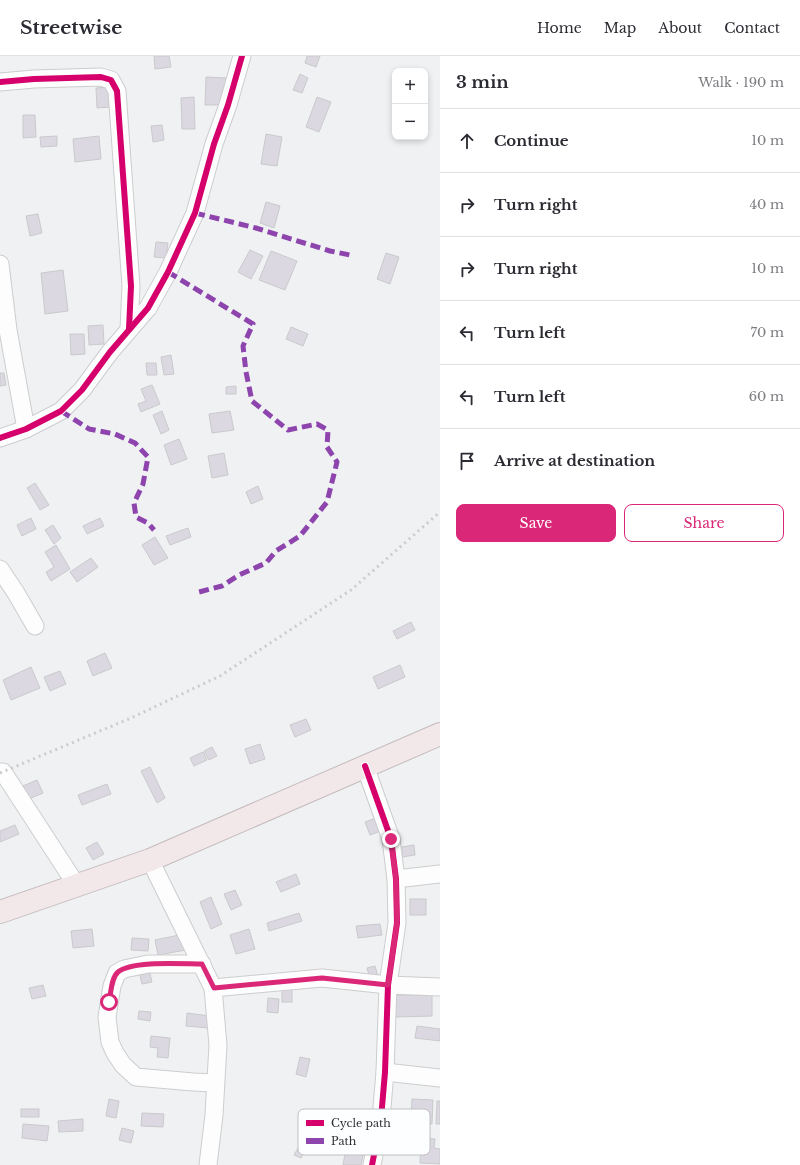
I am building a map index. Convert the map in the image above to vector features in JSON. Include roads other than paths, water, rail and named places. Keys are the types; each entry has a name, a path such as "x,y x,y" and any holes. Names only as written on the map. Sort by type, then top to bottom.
{"highway":[{"path":"0,912 150,860 440,734"}],"street":[{"path":"0,438 26,429 61,411 82,390 129,329 148,308 168,272 194,213 242,56"},
{"path":"0,82 34,79 101,77 111,80 117,91 130,279 129,329"},
{"path":"0,264 8,330 26,429"},
{"path":"0,569 35,626"},
{"path":"364,766 391,839 396,879 397,923 388,985 385,1072 382,1109"},
{"path":"0,772 3,772 77,886"},
{"path":"150,860 214,988 218,1045 214,1115 208,1165"},
{"path":"396,879 440,874"},
{"path":"202,964 148,964 124,968 117,973 112,986 107,1017 110,1042 115,1053 123,1065 136,1077 215,1083"},
{"path":"214,988 322,978 388,985 440,987"},
{"path":"385,1072 440,1078"},
{"path":"372,1165 374,1155"}],"railway":[{"path":"0,773 131,718 220,676 351,590 440,512"}]}
